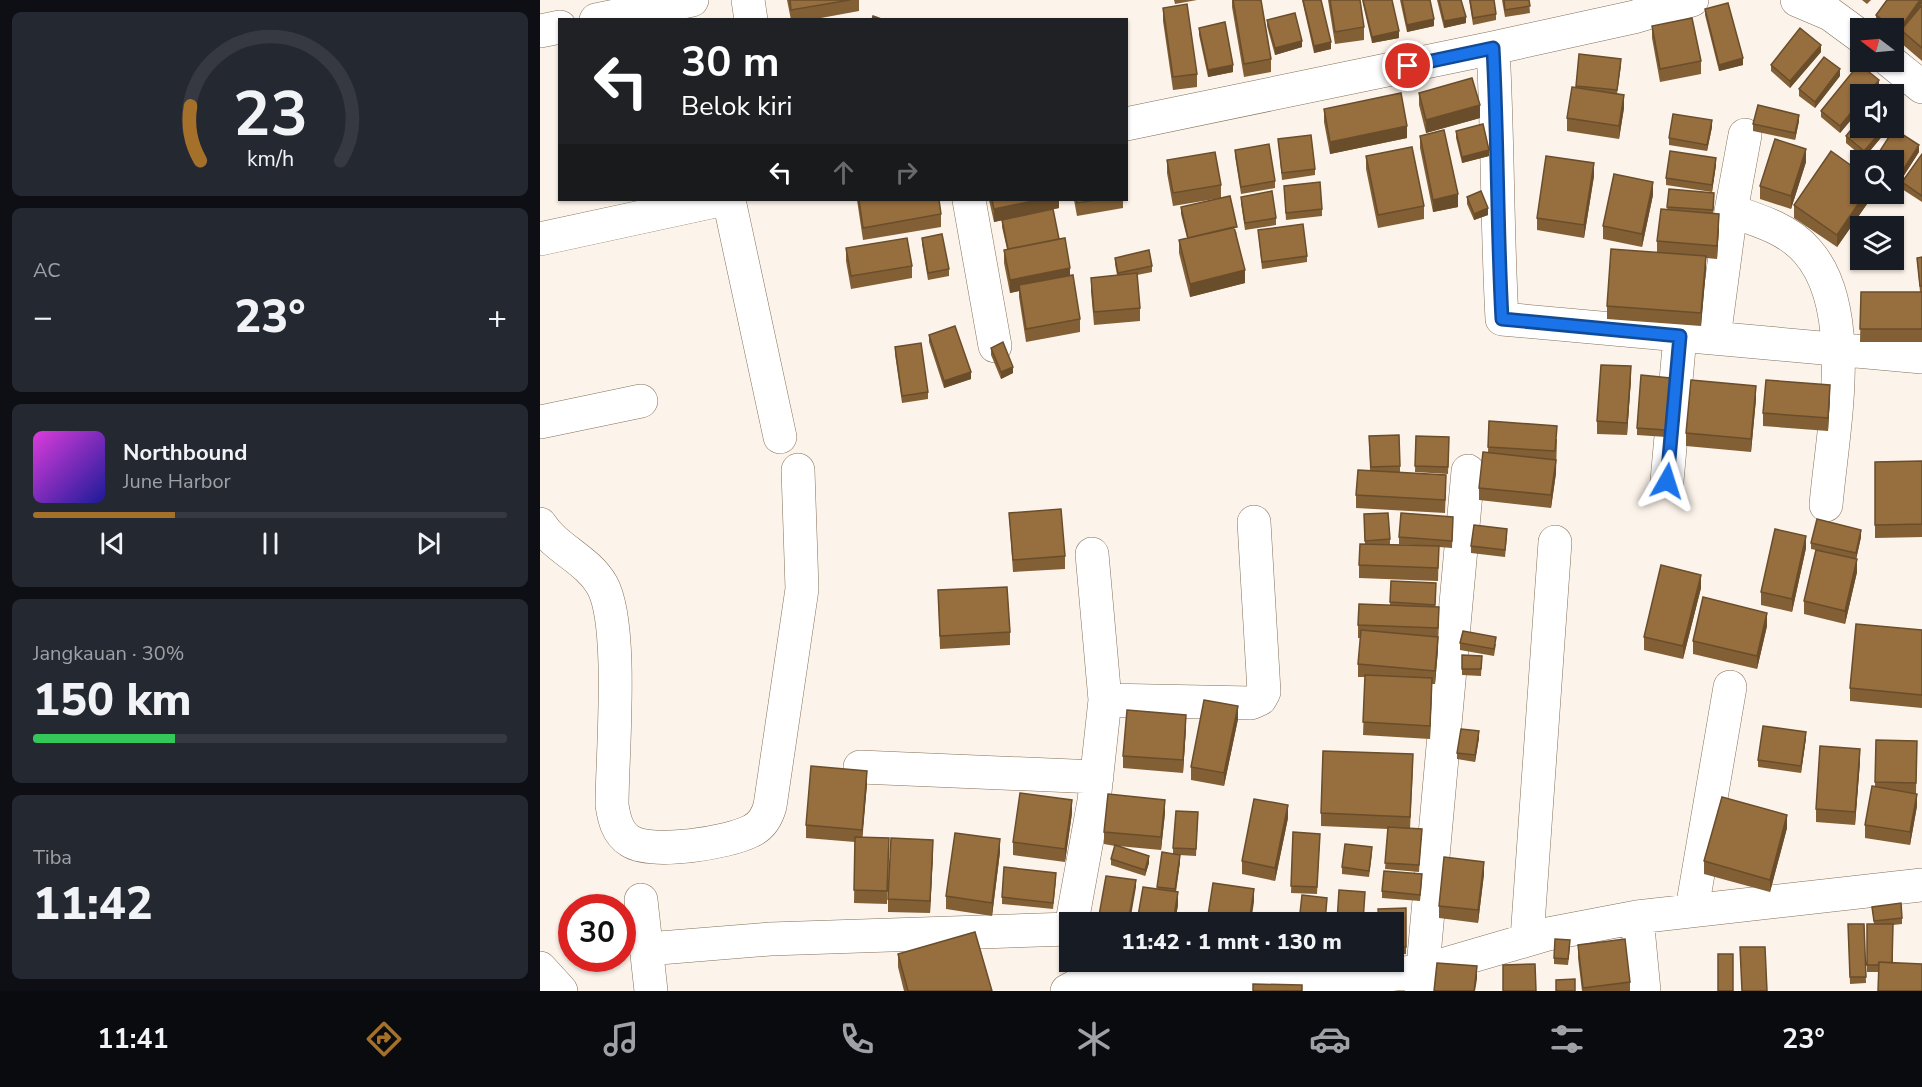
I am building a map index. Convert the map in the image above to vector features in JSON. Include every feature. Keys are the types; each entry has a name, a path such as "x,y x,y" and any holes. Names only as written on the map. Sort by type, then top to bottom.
{"street":[{"path":"606,18 693,0"},
{"path":"748,0 752,18"},
{"path":"1128,124 1493,48 1634,16 1685,0"},
{"path":"1797,0 1803,0 1830,14 1850,29"},
{"path":"540,31 558,27"},
{"path":"1493,48 1498,133 1498,248 1502,319 1922,357"},
{"path":"1903,72 1922,87"},
{"path":"1714,338 1744,135"},
{"path":"540,239 715,201"},
{"path":"729,201 780,436"},
{"path":"969,201 995,346"},
{"path":"1731,211 1782,231 1806,249 1823,274 1832,299 1839,350 1826,506"},
{"path":"1667,481 1680,336"},
{"path":"540,422 641,401"},
{"path":"540,524 547,535 587,566 596,576 603,587 614,626 612,805 615,821 620,831 633,843 643,846 698,846 752,831 767,816 770,806 802,589 798,470"},
{"path":"1421,981 1468,471"},
{"path":"1105,700 1251,703 1260,699 1264,692 1254,522"},
{"path":"1527,939 1555,542"},
{"path":"1074,912 1097,777 1105,700 1092,554"},
{"path":"1692,909 1730,687"},
{"path":"860,767 1097,777"},
{"path":"1074,979 1120,988 1288,987 1421,981 1527,939 1637,917 1692,909 1922,885"},
{"path":"641,900 651,991"},
{"path":"1637,917 1644,991"},
{"path":"647,949 770,939 1059,930"},
{"path":"540,968 561,991"}],"building":[{"path":"790,0 850,0 791,10"},
{"path":"1233,0 1261,0 1271,59 1244,64"},
{"path":"1303,0 1321,0 1331,42 1314,46"},
{"path":"1330,0 1360,0 1364,27 1335,32"},
{"path":"1363,0 1392,0 1399,31 1372,37"},
{"path":"1402,0 1430,0 1434,19 1407,25"},
{"path":"1439,0 1461,0 1466,17 1444,21"},
{"path":"1470,0 1494,0 1496,14 1473,18"},
{"path":"1504,0 1529,0 1530,6 1505,10"},
{"path":"1887,0 1920,0 1904,23 1904,18 1880,18 1876,15"},
{"path":"1728,3 1743,58 1719,65 1705,9"},
{"path":"1187,4 1197,74 1173,77 1163,8"},
{"path":"1922,5 1922,48 1904,33 1904,26"},
{"path":"1295,13 1302,41 1275,48 1267,20"},
{"path":"1692,18 1701,61 1660,69 1652,26"},
{"path":"1225,22 1233,65 1208,70 1199,28"},
{"path":"1800,28 1821,45 1790,81 1771,65"},
{"path":"1579,54 1621,59 1617,90 1576,86"},
{"path":"1824,57 1840,69 1815,102 1799,89"},
{"path":"1853,72 1869,72 1879,80 1876,84 1850,84 1850,114 1840,126 1821,111"},
{"path":"1472,78 1480,105 1426,120 1419,93"},
{"path":"1572,87 1624,95 1619,126 1567,118"},
{"path":"1401,93 1407,126 1330,142 1324,109"},
{"path":"1758,105 1799,115 1795,133 1753,124"},
{"path":"1673,114 1712,120 1707,145 1669,138"},
{"path":"1483,124 1489,150 1462,157 1456,131"},
{"path":"1444,130 1458,194 1433,200 1420,136"},
{"path":"1850,131 1850,138 1875,138 1863,150 1846,136"},
{"path":"1311,135 1315,169 1282,173 1278,139"},
{"path":"1904,135 1919,145 1904,168 1904,150 1880,150 1888,138 1904,138"},
{"path":"1775,139 1806,149 1791,196 1760,186"},
{"path":"1269,144 1275,181 1241,187 1235,150"},
{"path":"1412,147 1424,206 1378,215 1366,156"},
{"path":"1670,151 1716,158 1712,185 1666,178"},
{"path":"1831,151 1850,165 1850,204 1858,204 1837,235 1794,205"},
{"path":"1215,152 1221,185 1173,193 1167,160"},
{"path":"1922,154 1922,196 1904,183 1904,179"},
{"path":"1546,156 1594,163 1584,225 1537,218"},
{"path":"1614,174 1653,182 1642,234 1603,226"},
{"path":"1320,182 1322,209 1286,213 1284,186"},
{"path":"1669,189 1714,193 1713,210 1667,207"},
{"path":"1272,191 1276,218 1245,223 1241,197"},
{"path":"1481,191 1488,208 1474,214 1467,197"},
{"path":"1230,196 1237,227 1188,238 1181,207"},
{"path":"859,201 939,201 941,214 863,228"},
{"path":"992,201 1033,201 994,209"},
{"path":"1053,209 1059,239 1008,249 1002,220"},
{"path":"1661,209 1719,214 1717,246 1657,241"},
{"path":"1303,224 1307,256 1262,262 1258,230"},
{"path":"1234,227 1245,270 1190,284 1179,240"},
{"path":"942,234 949,269 928,273 922,238"},
{"path":"907,238 912,266 851,276 846,248"},
{"path":"1065,238 1070,268 1010,280 1004,250"},
{"path":"1611,249 1706,256 1701,313 1607,306"},
{"path":"1149,250 1152,266 1118,273 1115,258"},
{"path":"1922,257 1922,286 1920,286 1917,258"},
{"path":"1137,273 1140,308 1094,312 1091,278"},
{"path":"1073,275 1080,319 1026,329 1019,285"},
{"path":"1861,292 1922,292 1922,329 1860,329"},
{"path":"955,326 971,372 944,381 929,335"},
{"path":"1003,342 1013,367 1001,372 991,348"},
{"path":"921,343 928,392 902,396 895,347"},
{"path":"1601,365 1631,366 1627,423 1597,421"},
{"path":"1641,375 1670,378 1666,430 1637,428"},
{"path":"1691,380 1756,386 1751,439 1686,433"},
{"path":"1766,380 1830,385 1828,418 1763,413"},
{"path":"1489,421 1557,426 1555,451 1488,447"},
{"path":"1399,435 1400,466 1371,467 1369,436"},
{"path":"1416,436 1449,437 1448,467 1415,466"},
{"path":"1483,452 1556,460 1551,495 1479,488"},
{"path":"1922,461 1922,524 1875,525 1875,462"},
{"path":"1358,470 1446,475 1445,500 1356,495"},
{"path":"1061,509 1065,556 1013,560 1009,513"},
{"path":"1388,513 1390,539 1365,541 1364,514"},
{"path":"1401,513 1453,517 1452,541 1399,537"},
{"path":"1817,519 1861,530 1856,553 1811,543"},
{"path":"1474,525 1507,529 1505,550 1471,546"},
{"path":"1775,529 1806,536 1792,599 1761,592"},
{"path":"1360,544 1439,546 1438,568 1359,565"},
{"path":"1816,550 1857,559 1845,611 1804,601"},
{"path":"1661,565 1701,575 1683,646 1644,637"},
{"path":"1391,581 1436,583 1435,605 1390,602"},
{"path":"1007,587 1010,632 940,636 938,590"},
{"path":"1703,597 1767,613 1757,656 1693,641"},
{"path":"1359,604 1439,607 1438,628 1358,625"},
{"path":"1856,624 1922,630 1922,695 1850,688"},
{"path":"1361,630 1438,637 1435,671 1358,664"},
{"path":"1463,631 1496,637 1494,649 1460,643"},
{"path":"1462,655 1482,656 1481,669 1462,669"},
{"path":"1365,675 1432,678 1430,726 1363,722"},
{"path":"1204,700 1238,706 1224,773 1191,767"},
{"path":"1127,710 1186,715 1183,760 1123,756"},
{"path":"1763,726 1806,732 1801,766 1758,760"},
{"path":"1461,729 1479,731 1475,755 1457,753"},
{"path":"1876,740 1917,741 1916,783 1875,782"},
{"path":"1820,746 1860,749 1855,812 1816,809"},
{"path":"1323,751 1413,754 1410,817 1321,813"},
{"path":"811,766 867,771 862,830 806,825"},
{"path":"1872,786 1917,794 1910,832 1865,825"},
{"path":"1020,793 1072,800 1065,849 1013,842"},
{"path":"1108,794 1165,800 1161,837 1104,832"},
{"path":"1722,797 1787,815 1770,880 1704,861"},
{"path":"1254,799 1288,805 1275,868 1242,861"},
{"path":"1176,811 1198,812 1196,849 1173,848"},
{"path":"1388,827 1422,829 1419,865 1385,863"},
{"path":"1293,832 1320,834 1317,887 1291,886"},
{"path":"955,833 1000,839 992,903 946,896"},
{"path":"855,837 889,838 887,891 854,890"},
{"path":"891,838 933,840 930,901 888,899"},
{"path":"1345,844 1372,847 1369,871 1342,867"},
{"path":"1115,845 1149,856 1145,870 1111,859"},
{"path":"1162,852 1180,855 1175,889 1157,887"},
{"path":"1444,857 1484,862 1478,910 1439,906"},
{"path":"1004,867 1056,873 1053,903 1002,897"},
{"path":"1384,871 1422,874 1420,895 1382,891"},
{"path":"1106,876 1136,880 1130,912 1100,912"},
{"path":"1213,883 1254,889 1251,912 1209,912"},
{"path":"1143,887 1178,892 1175,912 1139,912"},
{"path":"1339,890 1365,892 1364,912 1338,912"},
{"path":"1302,895 1327,898 1326,912 1300,912"},
{"path":"1901,903 1902,918 1874,921 1872,907"},
{"path":"1406,908 1406,947 1404,947 1404,912 1378,912 1378,909"},
{"path":"1848,924 1864,924 1866,977 1850,977"},
{"path":"1867,924 1893,924 1892,963 1879,962 1878,965 1867,965"},
{"path":"975,932 992,991 908,991 898,954"},
{"path":"1555,939 1570,940 1568,959 1554,958"},
{"path":"1625,939 1630,982 1583,988 1578,945"},
{"path":"1740,947 1765,947 1767,991 1742,991"},
{"path":"1718,954 1733,954 1733,991 1718,991"},
{"path":"1879,962 1922,964 1922,991 1878,991"},
{"path":"1437,963 1477,966 1474,991 1434,991"},
{"path":"1535,964 1536,991 1503,991 1503,965"},
{"path":"1575,979 1575,991 1556,991 1556,980"},
{"path":"1253,984 1302,985 1302,991 1253,991"}],"route":[{"path":"1408,66 1493,48 1498,133 1498,248 1502,319 1680,336 1667,481"}]}
